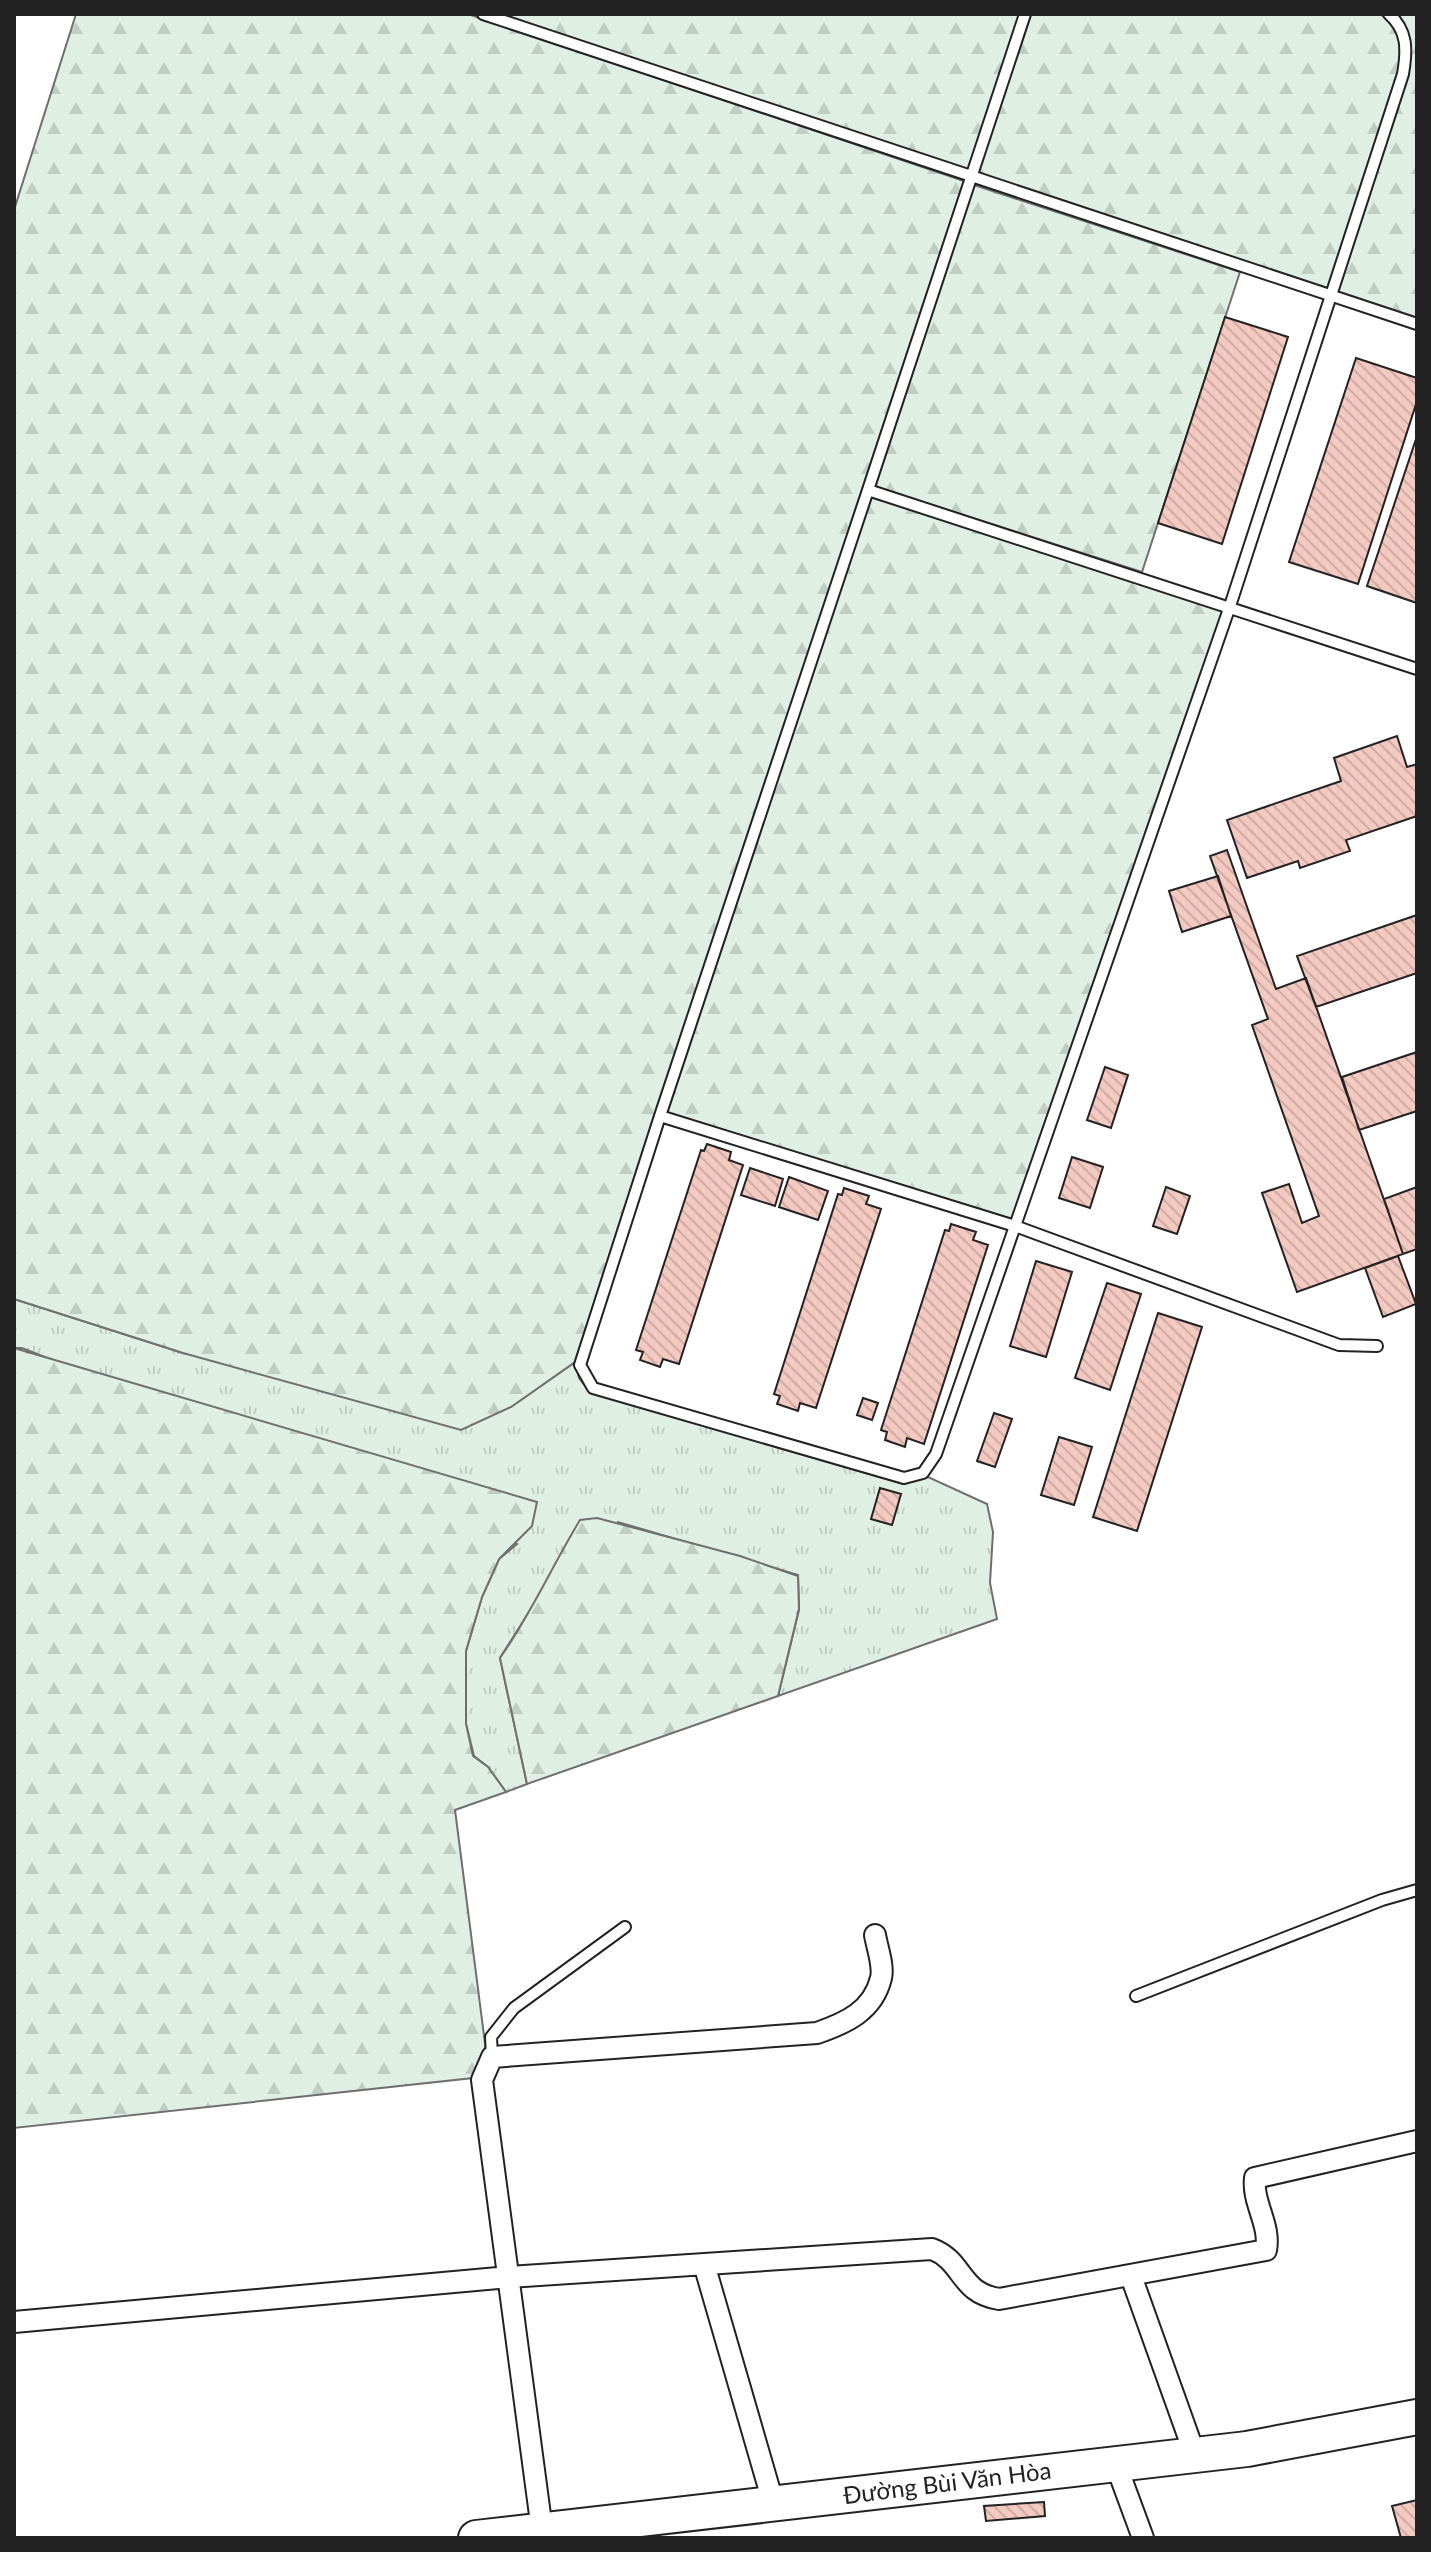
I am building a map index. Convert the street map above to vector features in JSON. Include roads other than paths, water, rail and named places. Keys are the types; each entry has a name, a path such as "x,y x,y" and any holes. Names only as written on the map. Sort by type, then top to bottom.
{"main road":[{"name":"Đường Bùi Văn Hòa","path":"476,2538 1195,2455 1293,2442 1417,2417"}],"street":[{"path":"542,2530 482,2080 492,2057 817,2033 846,2023 866,2008 882,1976 875,1935"},
{"path":"14,2322 509,2277 932,2249 954,2264 967,2285 981,2296 999,2299 1266,2250 1268,2237 1254,2190 1255,2178 1265,2173 1417,2141"},
{"path":"704,2264 773,2502"},
{"path":"1131,2276 1195,2455"},
{"path":"1115,2462 1143,2538"}],"lane":[{"path":"483,14 1417,324"},
{"path":"1025,14 580,1365 593,1388 904,1478 923,1473 936,1454 1230,606 1403,74 1407,47 1400,27 1389,14"},
{"path":"868,490 1417,669"},
{"path":"660,1116 1015,1226 1339,1345 1377,1346"},
{"path":"1136,1996 1382,1900 1417,1890"},
{"path":"492,2057 491,2037 514,2008 625,1927"}]}
